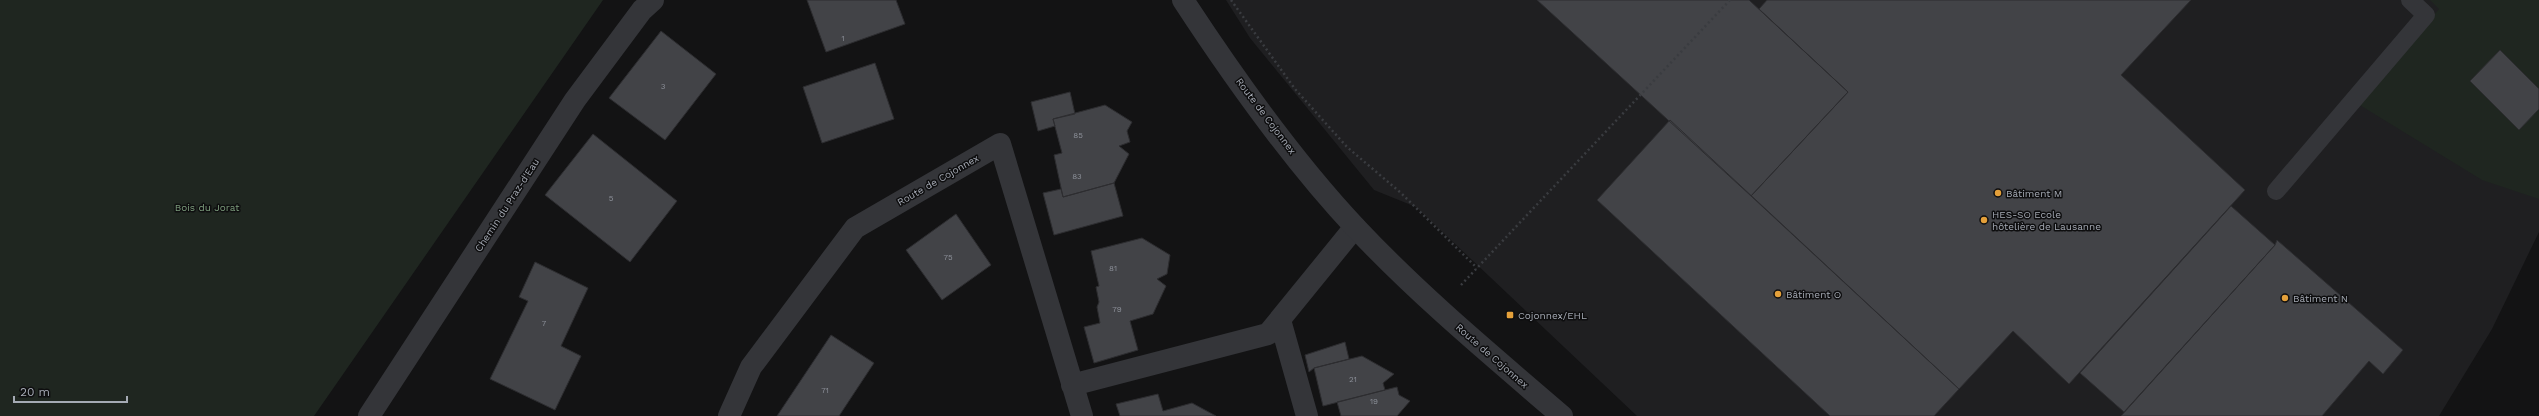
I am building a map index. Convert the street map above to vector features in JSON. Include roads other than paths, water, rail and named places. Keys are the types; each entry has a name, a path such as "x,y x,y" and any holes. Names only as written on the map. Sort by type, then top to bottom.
{"street":[{"name":"Chemin du Praz-d'Eau","path":"368,416 575,100 642,10 653,0"},
{"name":"Route de Cojonnex","path":"1183,0 1255,103 1355,227 1438,310 1562,416"},
{"name":"Route de Cojonnex","path":"729,416 751,367 856,228 1000,144 1082,416"},
{"path":"1072,385 1268,334 1355,227"},
{"path":"1280,320 1307,416"}],"lane":[{"path":"2276,191 2426,14 2410,0"}],"place":[{"name":"Bâtiment M","path":"1998,193"},
{"name":"HES-SO Ecole hôtelière de Lausanne","path":"1984,220"},
{"name":"Bâtiment O","path":"1778,294"},
{"name":"Bâtiment N","path":"2285,298"},
{"name":"Cojonnex/EHL","path":"1510,315"}],"park label":[{"name":"Bois du Jorat","path":"207,207"}]}
